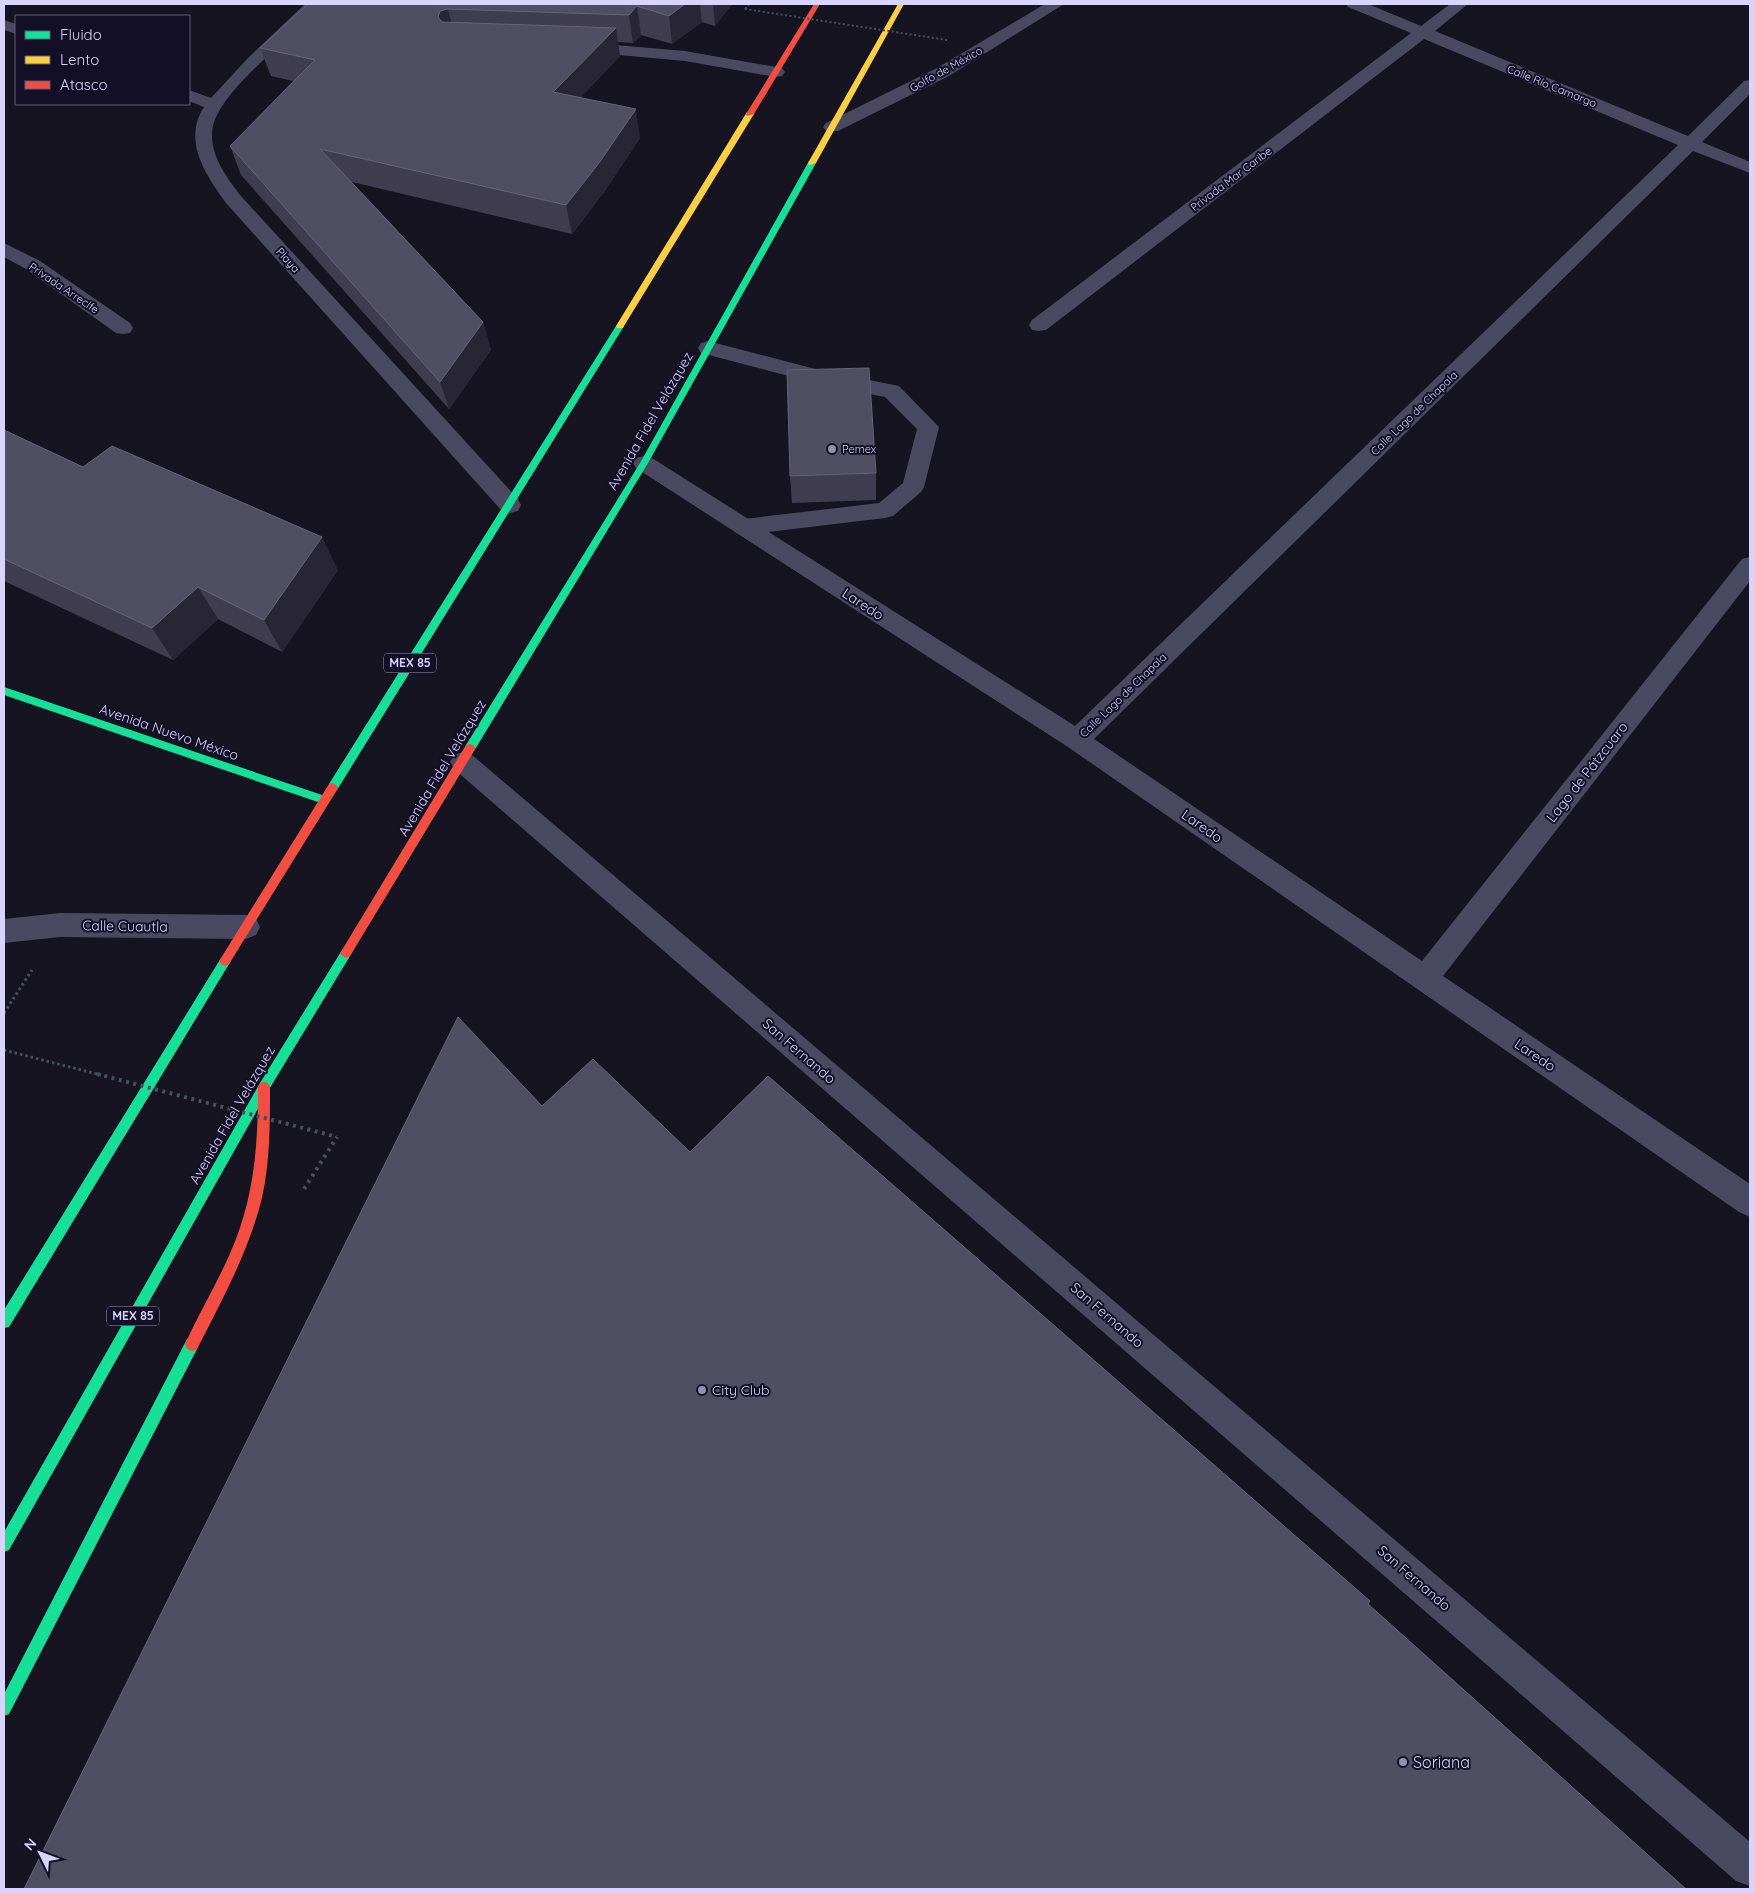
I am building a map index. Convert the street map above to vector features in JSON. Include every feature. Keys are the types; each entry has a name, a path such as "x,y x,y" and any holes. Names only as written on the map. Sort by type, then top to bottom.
{"main road":[{"name":"MEX 85","path":"4,1322 324,800 510,504 817,4"},
{"name":"Avenida Fidel Velázquez","path":"4,1546 264,1087 644,463 901,4"},
{"name":"Avenida Nuevo México","path":"4,691 324,800"},
{"path":"4,1709 180,1370 234,1260 246,1229 258,1188 264,1145 264,1087"}],"street":[{"name":"Playa","path":"314,4 273,42 214,105 205,123 205,145 213,172 233,199 510,504"},
{"name":"Golfo de México","path":"832,127 943,72 1056,4"},
{"name":"Calle Río Camargo","path":"1354,4 1750,168"},
{"name":"Privada Mar Caribe","path":"1039,325 1460,4"},
{"path":"568,47 637,50 685,56 776,72"},
{"name":"Calle Lago de Chapala","path":"1077,740 1750,85"},
{"path":"190,96 214,105"},
{"name":"Privada Arrecife","path":"4,249 33,266 124,328"},
{"path":"708,348 818,377 892,391 928,426 913,487 885,510 744,527"},
{"name":"Laredo","path":"644,463 1077,740 1750,1202"},
{"name":"Lago de Pátzcuaro","path":"1424,979 1750,565"},
{"name":"San Fernando","path":"463,762 1750,1867"},
{"name":"Calle Cuautla","path":"4,931 60,925 246,927"}],"path":[{"path":"749,4 745,9 947,40"},
{"path":"4,1050 337,1137"}],"building":[{"path":"308,4 685,4 669,16 637,6 629,15 448,9 440,11 438,17 442,22 616,28 553,92 636,109 599,163 566,205 320,149 483,322 440,382 230,146 315,60 260,48"},
{"name":"Pemex","path":"869,368 876,473 790,476 787,370"},
{"path":"4,430 83,467 112,446 322,537 264,620 198,587 152,628 4,559"},
{"name":"City Club","path":"458,1017 542,1106 593,1059 690,1152 768,1076 1370,1601 1368,1604 1686,1889 24,1889"}],"traffic: fast":[{"path":"470,748 644,463 812,163"},
{"path":"333,787 620,326"},
{"path":"4,691 324,800"},
{"path":"4,1545 264,1087 346,953"},
{"path":"4,1322 225,961"},
{"path":"4,1709 192,1344"}],"traffic: slow":[{"path":"812,163 901,4"},
{"path":"620,326 750,114"}],"traffic: jam":[{"path":"750,114 817,4"},
{"path":"346,953 470,748"},
{"path":"225,961 333,787"},
{"path":"192,1344 233,1262 256,1198 263,1153 264,1087"}],"place":[{"name":"Pemex","path":"832,449"},
{"name":"City Club","path":"702,1390"},
{"name":"Soriana","path":"1403,1762"}]}
